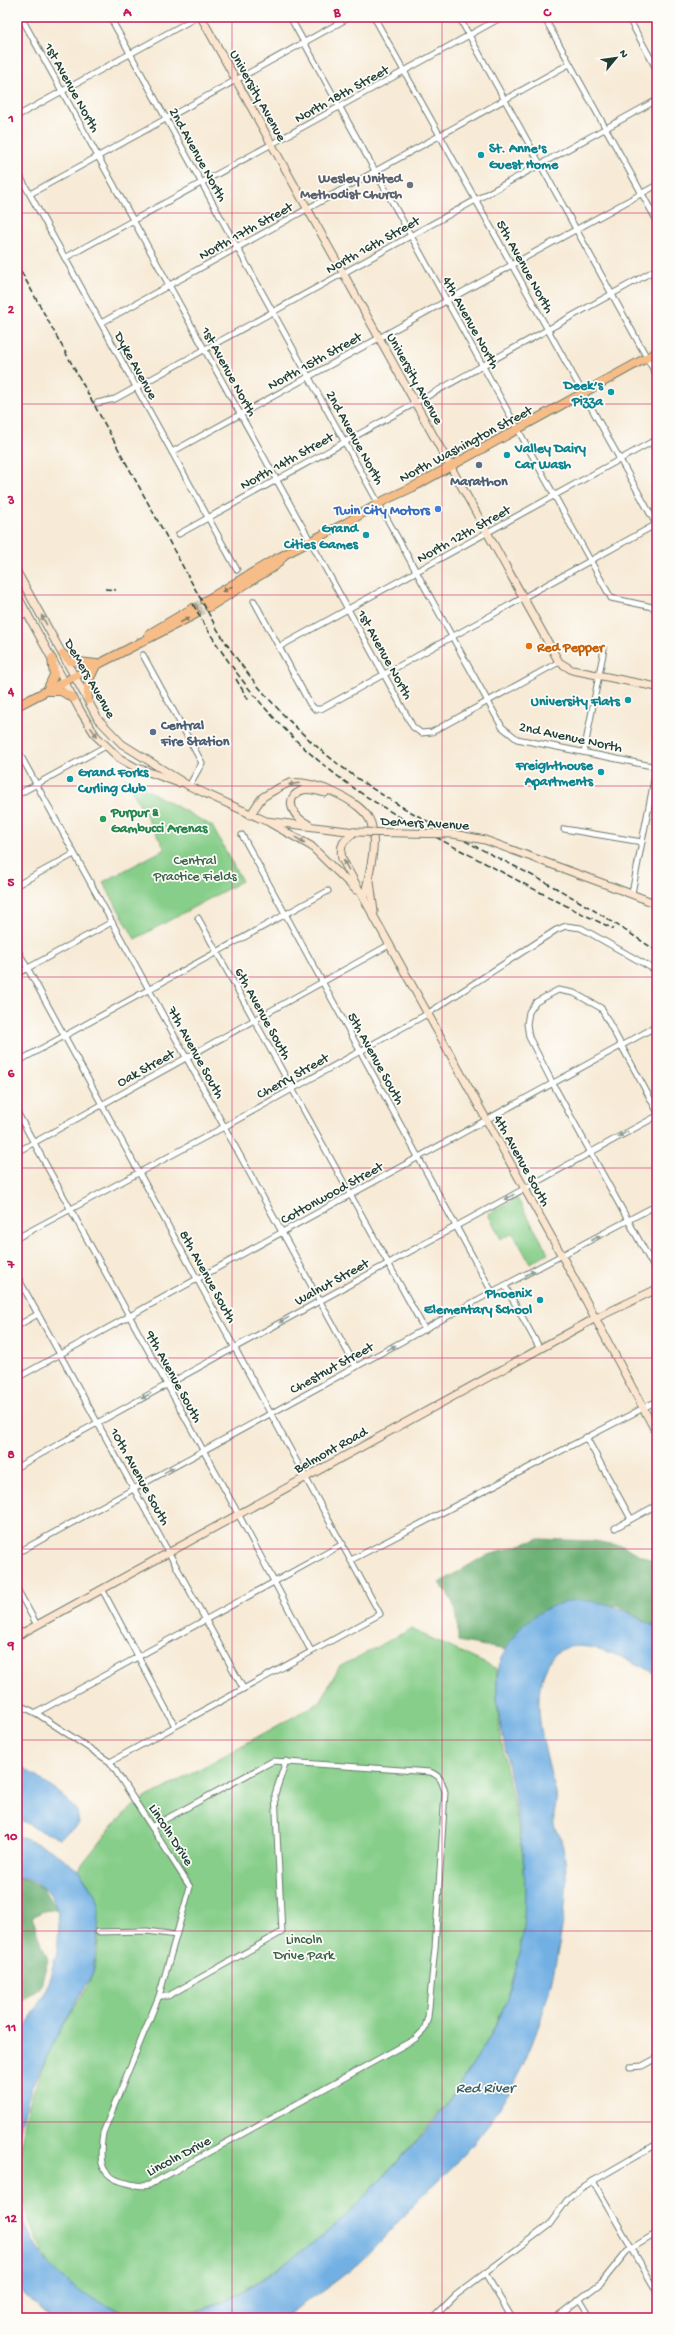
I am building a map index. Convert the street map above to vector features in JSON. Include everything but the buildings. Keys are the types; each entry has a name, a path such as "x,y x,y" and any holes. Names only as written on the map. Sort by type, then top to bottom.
{"main road":[{"name":"North Washington Street","path":"207,604 285,555 583,394 657,352"},
{"path":"17,706 194,611"},
{"path":"63,654 70,661 97,664"},
{"path":"46,691 53,680 52,659"},
{"path":"88,700 88,682 97,664"},
{"path":"46,691 61,691 73,698"}],"street":[{"name":"1st Avenue North","path":"21,17 413,727 421,733 432,732 487,701"},
{"name":"2nd Avenue North","path":"110,17 502,727 511,736 517,739 657,766"},
{"path":"17,116 197,17"},
{"name":"University Avenue","path":"201,17 486,534 559,662"},
{"name":"4th Avenue North","path":"290,17 611,598 657,608"},
{"path":"30,194 350,17"},
{"name":"5th Avenue North","path":"374,17 656,525"},
{"path":"459,17 657,376"},
{"name":"North 18th Street","path":"65,258 502,17"},
{"path":"544,17 657,221"},
{"path":"628,17 657,70"},
{"name":"North 17th Street","path":"101,323 570,64"},
{"name":"North 16th Street","path":"97,403 115,399 136,388 657,100"},
{"name":"Dyke Avenue","path":"17,171 237,570"},
{"name":"North 15th Street","path":"172,452 657,185"},
{"name":"North 14th Street","path":"179,534 275,479 657,269"},
{"name":"North 12th Street","path":"279,647 657,439"},
{"path":"254,601 310,704 315,708 321,709 656,525"},
{"name":"DeMers Avenue","path":"17,572 74,676 106,729 122,744 189,786 266,821 355,832 453,834 485,840 632,893 657,904"},
{"name":"DeMers Avenue","path":"17,595 88,724 106,746 119,758 135,767 189,786"},
{"path":"17,618 26,612"},
{"path":"584,752 604,649"},
{"path":"143,655 202,763 189,786"},
{"path":"487,701 559,662 572,670 657,687"},
{"path":"17,795 106,746"},
{"name":"7th Avenue South","path":"17,749 356,1367"},
{"path":"135,767 141,757"},
{"path":"632,893 657,766"},
{"path":"250,815 263,797 289,784 304,782 316,785 359,807 371,823 373,842 364,899"},
{"path":"315,827 304,823 293,814 291,805 296,794 311,789 343,798"},
{"path":"266,821 311,846 343,875 364,899"},
{"path":"564,829 642,842"},
{"path":"355,832 342,843 340,849 342,859 364,899"},
{"name":"5th Avenue South","path":"242,835 492,1292"},
{"path":"17,885 74,854"},
{"path":"370,863 374,918"},
{"path":"17,1062 328,891"},
{"name":"4th Avenue South","path":"364,899 562,1256 594,1320 657,1434"},
{"name":"6th Avenue South","path":"198,918 425,1330"},
{"path":"17,974 112,922"},
{"name":"Cherry Street","path":"17,1238 224,1127 427,1014 556,930 566,926 581,928 657,971"},
{"name":"Oak Street","path":"17,1152 389,945"},
{"name":"8th Avenue South","path":"17,950 380,1614 311,1651"},
{"path":"657,1111 601,1008 574,993 558,990 546,996 529,1012 527,1024 529,1037 553,1084 657,1273"},
{"name":"Cottonwood Street","path":"17,1378 657,1026"},
{"name":"9th Avenue South","path":"17,1112 128,1317 204,1451 311,1651"},
{"name":"Walnut Street","path":"17,1467 235,1348 455,1225 657,1116"},
{"name":"Chestnut Street","path":"17,1553 492,1292 657,1204"},
{"name":"10th Avenue South","path":"17,1276 170,1552 243,1688"},
{"path":"505,1286 540,1349"},
{"name":"Belmont Road","path":"17,1636 540,1349 657,1289"},
{"path":"17,1326 38,1314"},
{"path":"351,1560 657,1400"},
{"path":"586,1437 631,1519"},
{"path":"615,1528 657,1505"},
{"path":"36,1713 343,1544"},
{"path":"17,1589 36,1625"},
{"path":"102,1589 175,1726"},
{"path":"110,1762 311,1651"},
{"name":"Lincoln Drive","path":"17,1704 36,1713 110,1762 190,1887 160,1996 103,2133 99,2154 106,2173 114,2180 141,2186 149,2185 415,2040 424,2030 428,2018 436,1948 445,1809 445,1792 442,1781 437,1775 430,1772 286,1761"},
{"path":"152,1826 261,1766 273,1761 286,1761 275,1794 282,1932 168,1996 160,1996"},
{"path":"98,1932 147,1932 176,1935"},
{"path":"630,2067 642,2066 657,2058"},
{"path":"433,2318 443,2306 543,2230 555,2219 568,2199 593,2181 657,2144"},
{"path":"593,2181 657,2292"},
{"path":"555,2318 580,2300 608,2276 631,2248 657,2233"},
{"path":"485,2273 512,2318"},
{"path":"580,2300 591,2318"}],"green space":[{"name":"Central Practice Fields","path":"124,777 212,826 242,881 135,939 103,882 165,849"},
{"path":"517,1198 548,1253 530,1263 513,1233 501,1239 488,1214"},
{"path":"539,1539 594,1541 623,1546 657,1563 657,1628 617,1605 519,1629 506,1650 458,1641 457,1616 453,1603 439,1583 483,1557"},
{"name":"Lincoln Drive Park","path":"411,1629 497,1669 497,1695 502,1744 521,1842 525,1881 524,1926 520,1955 513,1983 502,2010 489,2037 473,2064 456,2090 418,2139 352,2211 335,2227 314,2243 265,2277 235,2295 188,2313 171,2316 139,2315 110,2308 96,2302 70,2286 50,2265 34,2235 25,2205 20,2176 21,2146 26,2117 35,2087 47,2057 62,2027 87,1987 93,1973 97,1955 98,1920 96,1899 93,1891 78,1869 115,1824 136,1804 320,1702 339,1667"},
{"path":"17,1877 41,1887 57,1909 45,1911 32,1917 48,1960 40,1988 23,2000 17,2009"}],"water":[{"name":"Red River","path":"574,1600 598,1602 626,1611 657,1628 657,1675 619,1656 603,1650 588,1647 573,1647 561,1650 551,1659 544,1672 540,1686 539,1714 544,1743 556,1793 554,1824 561,1839 566,1866 565,1908 552,1979 535,2035 511,2088 479,2137 454,2165 412,2206 359,2263 284,2318 49,2318 25,2295 17,2285 17,2195 20,2211 33,2241 52,2268 77,2290 108,2306 143,2316 161,2317 194,2312 225,2301 253,2285 322,2237 371,2190 426,2131 441,2112 484,2047 505,2005 518,1960 522,1936 525,1889 523,1852 498,1708 497,1685 500,1663 511,1639 528,1621 550,1607"},
{"path":"17,1763 62,1795 77,1811 79,1824 60,1838 43,1832 17,1818"},
{"path":"17,1836 49,1848 78,1869 95,1894 99,1911 93,1973 63,2025 31,2088 17,2140 17,2043 45,1992 57,1953 59,1926 57,1909 50,1894 36,1883 17,1876"}],"tunnel":[{"path":"193,608 205,601"},
{"path":"196,614 209,607"}],"railway":[{"path":"17,264 216,627 247,673 284,715 325,754 347,771 392,801 438,827 567,894 657,951"},
{"path":"105,589 116,590"},
{"path":"193,604 227,659 267,710 289,734 338,776 378,804 423,830 614,929"},
{"path":"236,679 249,701"}],"place":[{"name":"St. Anne's Guest Home","path":"481,155"},
{"name":"Wesley United Methodist Church","path":"410,185"},
{"name":"Deek’s Pizza","path":"611,392"},
{"name":"Valley Dairy Car Wash","path":"507,455"},
{"name":"Marathon","path":"479,465"},
{"name":"Twin City Motors","path":"438,509"},
{"name":"Grand Cities Games","path":"366,535"},
{"name":"Red Pepper","path":"529,646"},
{"name":"University Flats","path":"628,700"},
{"name":"Central Fire Station","path":"153,732"},
{"name":"Freighthouse Apartments","path":"601,772"},
{"name":"Grand Forks Curling Club","path":"70,779"},
{"name":"Purpur & Gambucci Arenas","path":"103,819"},
{"name":"Phoenix Elementary School","path":"540,1300"}]}
